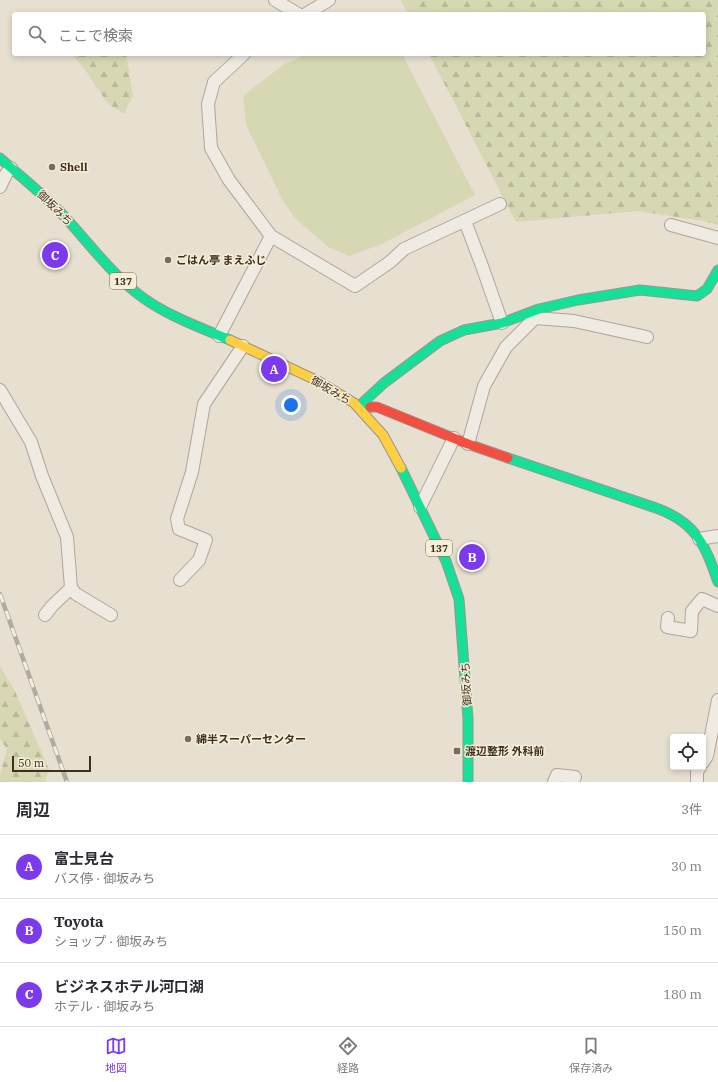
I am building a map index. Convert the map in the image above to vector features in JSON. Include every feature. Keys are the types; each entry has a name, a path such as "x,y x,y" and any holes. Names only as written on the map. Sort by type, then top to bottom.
{"main road":[{"name":"御坂みち","path":"0,158 62,214 100,258 139,295 160,308 318,381 358,406 383,435 420,507 453,579 459,599 468,719 468,782"},
{"path":"358,406 384,383 440,341 464,330 502,323 539,308 640,290 697,296 705,291 718,270"},
{"path":"358,406 377,406 468,444 631,500 656,507 680,519 695,532 711,562 718,582"}],"street":[{"path":"276,0 295,12"},
{"path":"309,12 330,0"},
{"path":"242,56 214,82 208,104 211,148 229,180 271,236 356,286 390,262 404,249 500,204"},
{"path":"0,187 6,174 11,168"},
{"path":"465,221 502,323"},
{"path":"671,225 718,238"},
{"path":"219,336 271,236"},
{"path":"468,444 484,386 506,347 535,318 574,321 648,337"},
{"path":"180,580 199,560 206,540 179,529 177,519 192,472 204,404 243,346"},
{"path":"0,390 32,442 42,476 67,537 70,588 76,594 111,615"},
{"path":"420,507 454,438"},
{"path":"699,539 718,536"},
{"path":"45,615 70,588"},
{"path":"668,618 667,627 691,631 692,611 702,598 718,606"},
{"path":"706,758 718,700"},
{"path":"697,782 698,770"},
{"path":"554,782 557,775 575,777"}],"green space":[{"path":"401,0 718,0 718,225 703,221 638,211 516,222 430,56 706,56 706,12 407,12"},
{"path":"74,56 126,56 133,96 124,114 108,104 88,74"},
{"path":"303,56 403,56 475,195 382,244 349,256 328,247 295,218 283,201 246,125 243,96 283,65"},
{"path":"0,666 14,689 49,769 45,782 0,782 0,775 7,749 0,739"}],"railway":[{"path":"0,594 67,782"}],"traffic: fast":[{"path":"0,158 56,208 108,266 138,294 170,314 230,340"},
{"path":"370,407 358,407 384,383 440,341 464,330 502,323 539,309 578,300 640,290 697,296 707,289 718,270"},
{"path":"508,458 656,508 681,520 697,536 703,546 718,582"},
{"path":"401,468 446,561 459,599 468,719 468,782"}],"traffic: slow":[{"path":"230,340 318,381 354,403 383,435 401,468"}],"traffic: jam":[{"path":"370,407 377,407 468,444 508,458"}],"place":[{"name":"Shell","path":"52,167"},
{"name":"ビジネスホテル河口湖","path":"55,255"},
{"name":"ごはん亭 まえふじ","path":"168,260"},
{"name":"富士見台","path":"274,369"},
{"name":"Toyota","path":"472,557"},
{"name":"綿半スーパーセンター","path":"188,739"},
{"name":"渡辺整形 外科前","path":"457,751"}]}
